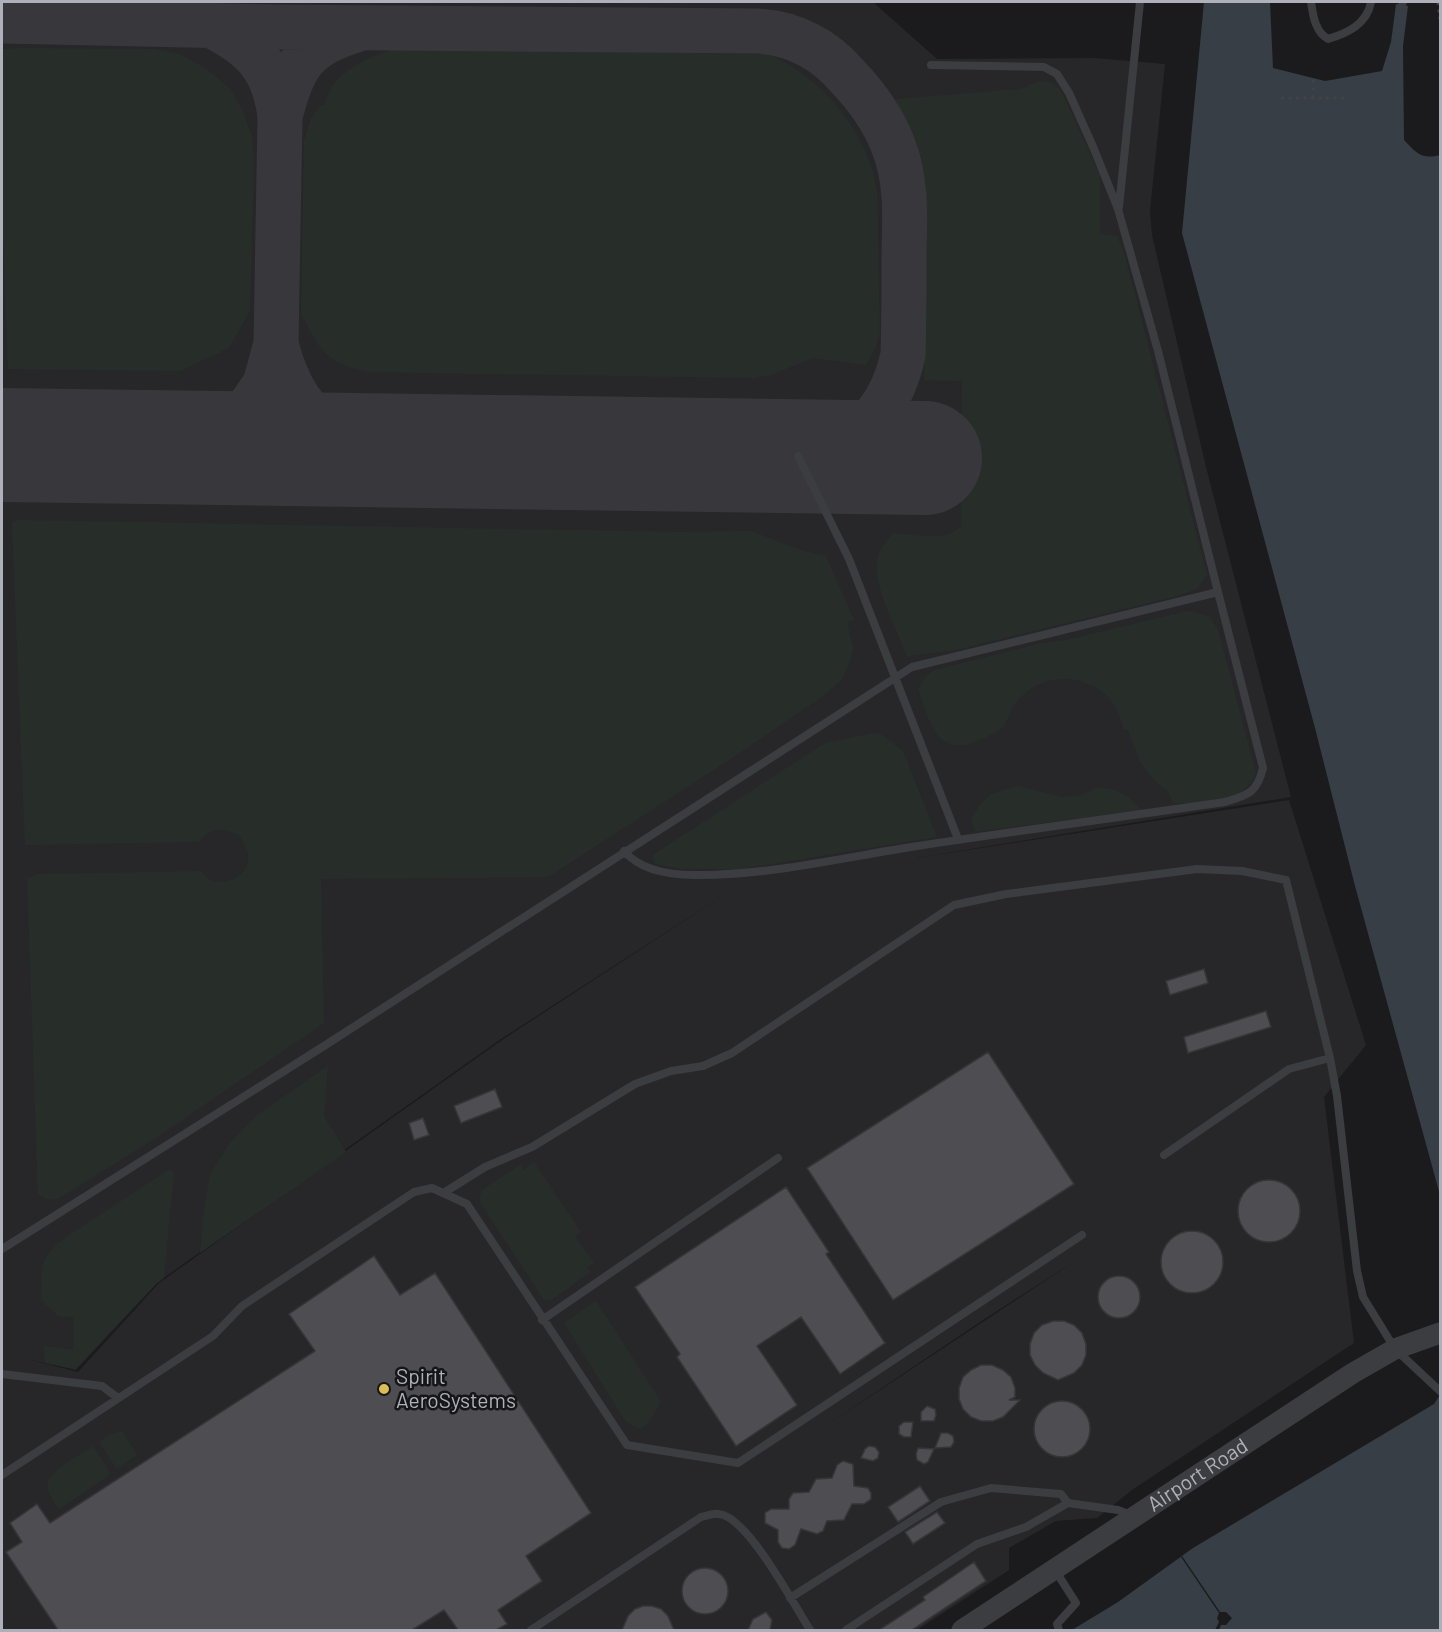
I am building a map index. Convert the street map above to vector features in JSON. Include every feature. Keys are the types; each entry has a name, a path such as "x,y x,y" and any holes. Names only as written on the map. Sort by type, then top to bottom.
{"street":[{"name":"Airport Road","path":"962,1630 1353,1372 1395,1348 1440,1333"}],"lane":[{"path":"1118,209 1140,2"},
{"path":"1311,2 1317,29 1328,39 1346,34 1362,22 1371,2"},
{"path":"624,851 640,865 666,872 695,875 754,871 1226,802 1245,796 1259,784 1263,768 1155,339 1118,209 1073,102 1057,74 1044,67 931,65"},
{"path":"798,456 849,559 958,840"},
{"path":"2,1249 324,1046 912,667 1218,592"},
{"path":"445,1192 485,1167 532,1147 635,1084 671,1071 703,1066 732,1053 954,905 1005,894 1197,869 1242,871 1286,880 1330,1058 1337,1096 1357,1271 1363,1297 1395,1348 1440,1391"},
{"path":"1164,1155 1289,1069 1330,1058"},
{"path":"542,1320 778,1158"},
{"path":"2,1475 213,1336 242,1306 414,1192 432,1188 467,1204 627,1445 738,1463 1082,1235"},
{"path":"2,1374 102,1386 118,1398"},
{"path":"790,1598 941,1502 991,1488 1061,1494 1068,1503"},
{"path":"846,1630 977,1544 1026,1527 1068,1503 1118,1510 1134,1517"},
{"path":"531,1630 701,1517 720,1514 741,1525 753,1539 810,1630"},
{"path":"1055,1570 1076,1604 1057,1624 1059,1630"}],"path":[{"path":"1438,2 1440,19"},
{"path":"1313,78 1313,98"},
{"path":"1281,98 1345,98"}],"shaded area":[{"path":"2,2 873,2 937,59 1094,58 1165,64 1150,211 1152,235 1206,467 1291,797 916,858 1289,800 1366,1045 1324,1097 1354,1343 1132,1490 1097,1518 1056,1521 1009,1548 1009,1570 917,1630 2,1630","holes":["736,887 502,1040 159,1283 78,1372 27,1359 76,1370 158,1282 501,1039","1075,1261 824,1427 986,1318"]},
{"path":"1204,2 1270,2 1273,68 1325,81 1382,71 1391,42 1396,4 1408,6 1403,46 1404,140 1412,149 1424,156 1440,155 1440,1195 1355,886 1182,233"},
{"path":"2,49 155,49 179,54 207,69 230,89 242,109 252,136 254,165 250,311 229,348 180,371 8,369 2,206"},
{"path":"393,49 769,54 788,64 821,89 848,120 867,156 874,176 878,208 880,333 876,347 866,365 813,358 771,375 751,378 372,372 358,370 336,361 320,347 301,313 304,141 311,118 320,106 324,105 337,80 360,64"},
{"path":"1039,81 1051,82 1060,89 1100,175 1100,234 1117,236 1124,252 1207,575 1197,589 1181,595 956,650 907,656 882,596 877,561 883,546 893,533 940,536 956,531 961,525 962,381 924,380 927,202 915,139 895,99 1021,89"},
{"path":"17,520 679,532 751,531 803,551 826,556 854,620 847,622 853,649 841,681 820,698 548,877 321,879 324,1023 154,1139 58,1199 46,1199 38,1194 27,879 38,874 201,871 209,880 222,882 235,879 244,871 248,854 239,835 222,830 212,831 199,842 25,845 12,526 12,523"},
{"path":"1188,611 1209,616 1218,630 1256,773 1241,792 1221,801 1173,803 1168,791 1155,781 1140,762 1128,730 1124,730 1111,701 1101,691 1086,683 1055,679 1036,686 1027,691 1013,706 1001,729 964,745 953,745 944,741 936,733 918,689 926,676 934,670"},
{"path":"875,733 882,735 903,751 937,837 740,869 681,869 655,864 653,855 825,743"},
{"path":"1018,786 1062,797 1082,795 1098,787 1115,790 1127,796 1141,810 975,832 971,819 985,799 995,793"},
{"path":"328,1066 324,1116 346,1152 200,1253 210,1174 230,1143 256,1116"},
{"path":"534,1162 581,1232 575,1236 594,1263 587,1267 590,1272 550,1301 544,1300 480,1202 482,1190 520,1165 524,1170"},
{"path":"168,1170 174,1171 164,1278 75,1369 45,1363 44,1346 73,1350 74,1317 58,1316 41,1300 43,1266 49,1253 62,1240"},
{"path":"596,1301 661,1402 648,1423 641,1429 626,1422 564,1323"},
{"path":"1440,1395 1440,1630 1072,1630 1118,1602 1193,1548 1434,1404"},
{"path":"122,1431 137,1455 117,1469 99,1442 111,1434"},
{"path":"93,1446 111,1474 59,1509 48,1489 50,1478 60,1468"}],"pier":[{"path":"1182,1556 1220,1612 1226,1612 1232,1618 1226,1625 1221,1625 1219,1630 1215,1630 1219,1622 1217,1618 1219,1613"}],"building":[{"path":"1204,969 1208,983 1170,995 1166,981"},
{"path":"1266,1011 1271,1027 1188,1053 1184,1037"},
{"path":"988,1052 1074,1184 893,1300 807,1168"},
{"path":"495,1089 502,1107 461,1123 454,1106"},
{"path":"423,1118 429,1135 414,1140 409,1123"},
{"path":"1263,1180 1275,1180 1291,1189 1298,1199 1300,1211 1298,1223 1291,1233 1275,1242 1263,1242 1252,1237 1243,1228 1238,1217 1238,1205 1243,1194 1252,1185"},
{"path":"786,1187 829,1252 826,1254 885,1343 840,1374 801,1317 757,1346 797,1405 736,1446 677,1357 680,1354 635,1287"},
{"path":"1186,1231 1198,1231 1214,1240 1221,1250 1223,1262 1221,1274 1214,1284 1198,1293 1186,1293 1175,1288 1166,1279 1161,1268 1161,1256 1166,1245 1175,1236"},
{"name":"Spirit AeroSystems","path":"374,1256 400,1295 435,1273 591,1513 526,1556 542,1581 498,1610 507,1624 496,1630 458,1630 444,1610 412,1630 58,1630 6,1552 22,1542 10,1523 37,1504 50,1523 315,1351 289,1314"},
{"path":"1119,1276 1134,1282 1140,1297 1134,1312 1119,1318 1104,1312 1098,1297 1104,1282"},
{"path":"1053,1321 1064,1321 1074,1325 1082,1333 1086,1344 1086,1355 1082,1365 1074,1373 1058,1380 1043,1373 1035,1365 1030,1355 1030,1344 1034,1333 1042,1325"},
{"path":"981,1365 992,1365 1011,1377 1015,1397 1009,1400 1020,1400 1003,1417 993,1421 981,1421 971,1417 963,1409 959,1399 959,1388 963,1377"},
{"path":"1056,1401 1068,1401 1078,1405 1086,1413 1090,1429 1086,1445 1078,1453 1068,1457 1056,1457 1046,1453 1038,1445 1034,1435 1034,1423 1038,1413 1046,1405"},
{"path":"927,1406 935,1409 934,1421 921,1421 921,1412"},
{"path":"904,1422 913,1422 911,1437 899,1434 899,1426"},
{"path":"941,1433 953,1436 954,1442 951,1447 935,1448"},
{"path":"869,1446 875,1447 879,1452 878,1458 873,1461 861,1458"},
{"path":"918,1448 934,1449 928,1462 924,1464 917,1460"},
{"path":"843,1461 853,1464 854,1486 868,1488 871,1499 864,1504 852,1504 844,1520 827,1521 823,1531 817,1534 801,1529 795,1545 789,1549 782,1548 778,1542 778,1530 765,1523 765,1513 771,1509 789,1509 789,1499 793,1493 809,1492 816,1479 832,1478 837,1465"},
{"path":"920,1486 930,1501 898,1522 888,1507"},
{"path":"937,1512 945,1523 913,1544 905,1532"},
{"path":"974,1562 986,1581 912,1630 879,1630 925,1600 923,1597"},
{"path":"705,1568 714,1569 721,1575 727,1582 727,1600 721,1607 714,1613 705,1614 696,1613 689,1607 683,1600 682,1591 683,1582 689,1575 696,1569"},
{"path":"643,1606 661,1609 668,1616 674,1630 622,1630 628,1616 635,1609"},
{"path":"766,1612 772,1620 770,1630 748,1630 753,1619"}],"taxiway":[{"path":"2,21 280,27 757,31 783,35 807,44 829,58 862,92 884,126 898,158 905,212 903,355 894,385 879,411 869,422 845,440 798,456"},
{"path":"212,26 240,42 260,61 273,85 277,99 280,116 276,344"},
{"path":"280,116 290,83 303,60 324,43 356,30"},
{"path":"162,446 194,441 219,429 247,410 265,384 276,344 291,386 308,411 318,421 344,438 398,449"}],"runway":[{"path":"2,445 925,458"}],"place":[{"name":"Spirit AeroSystems","path":"384,1389"}]}
